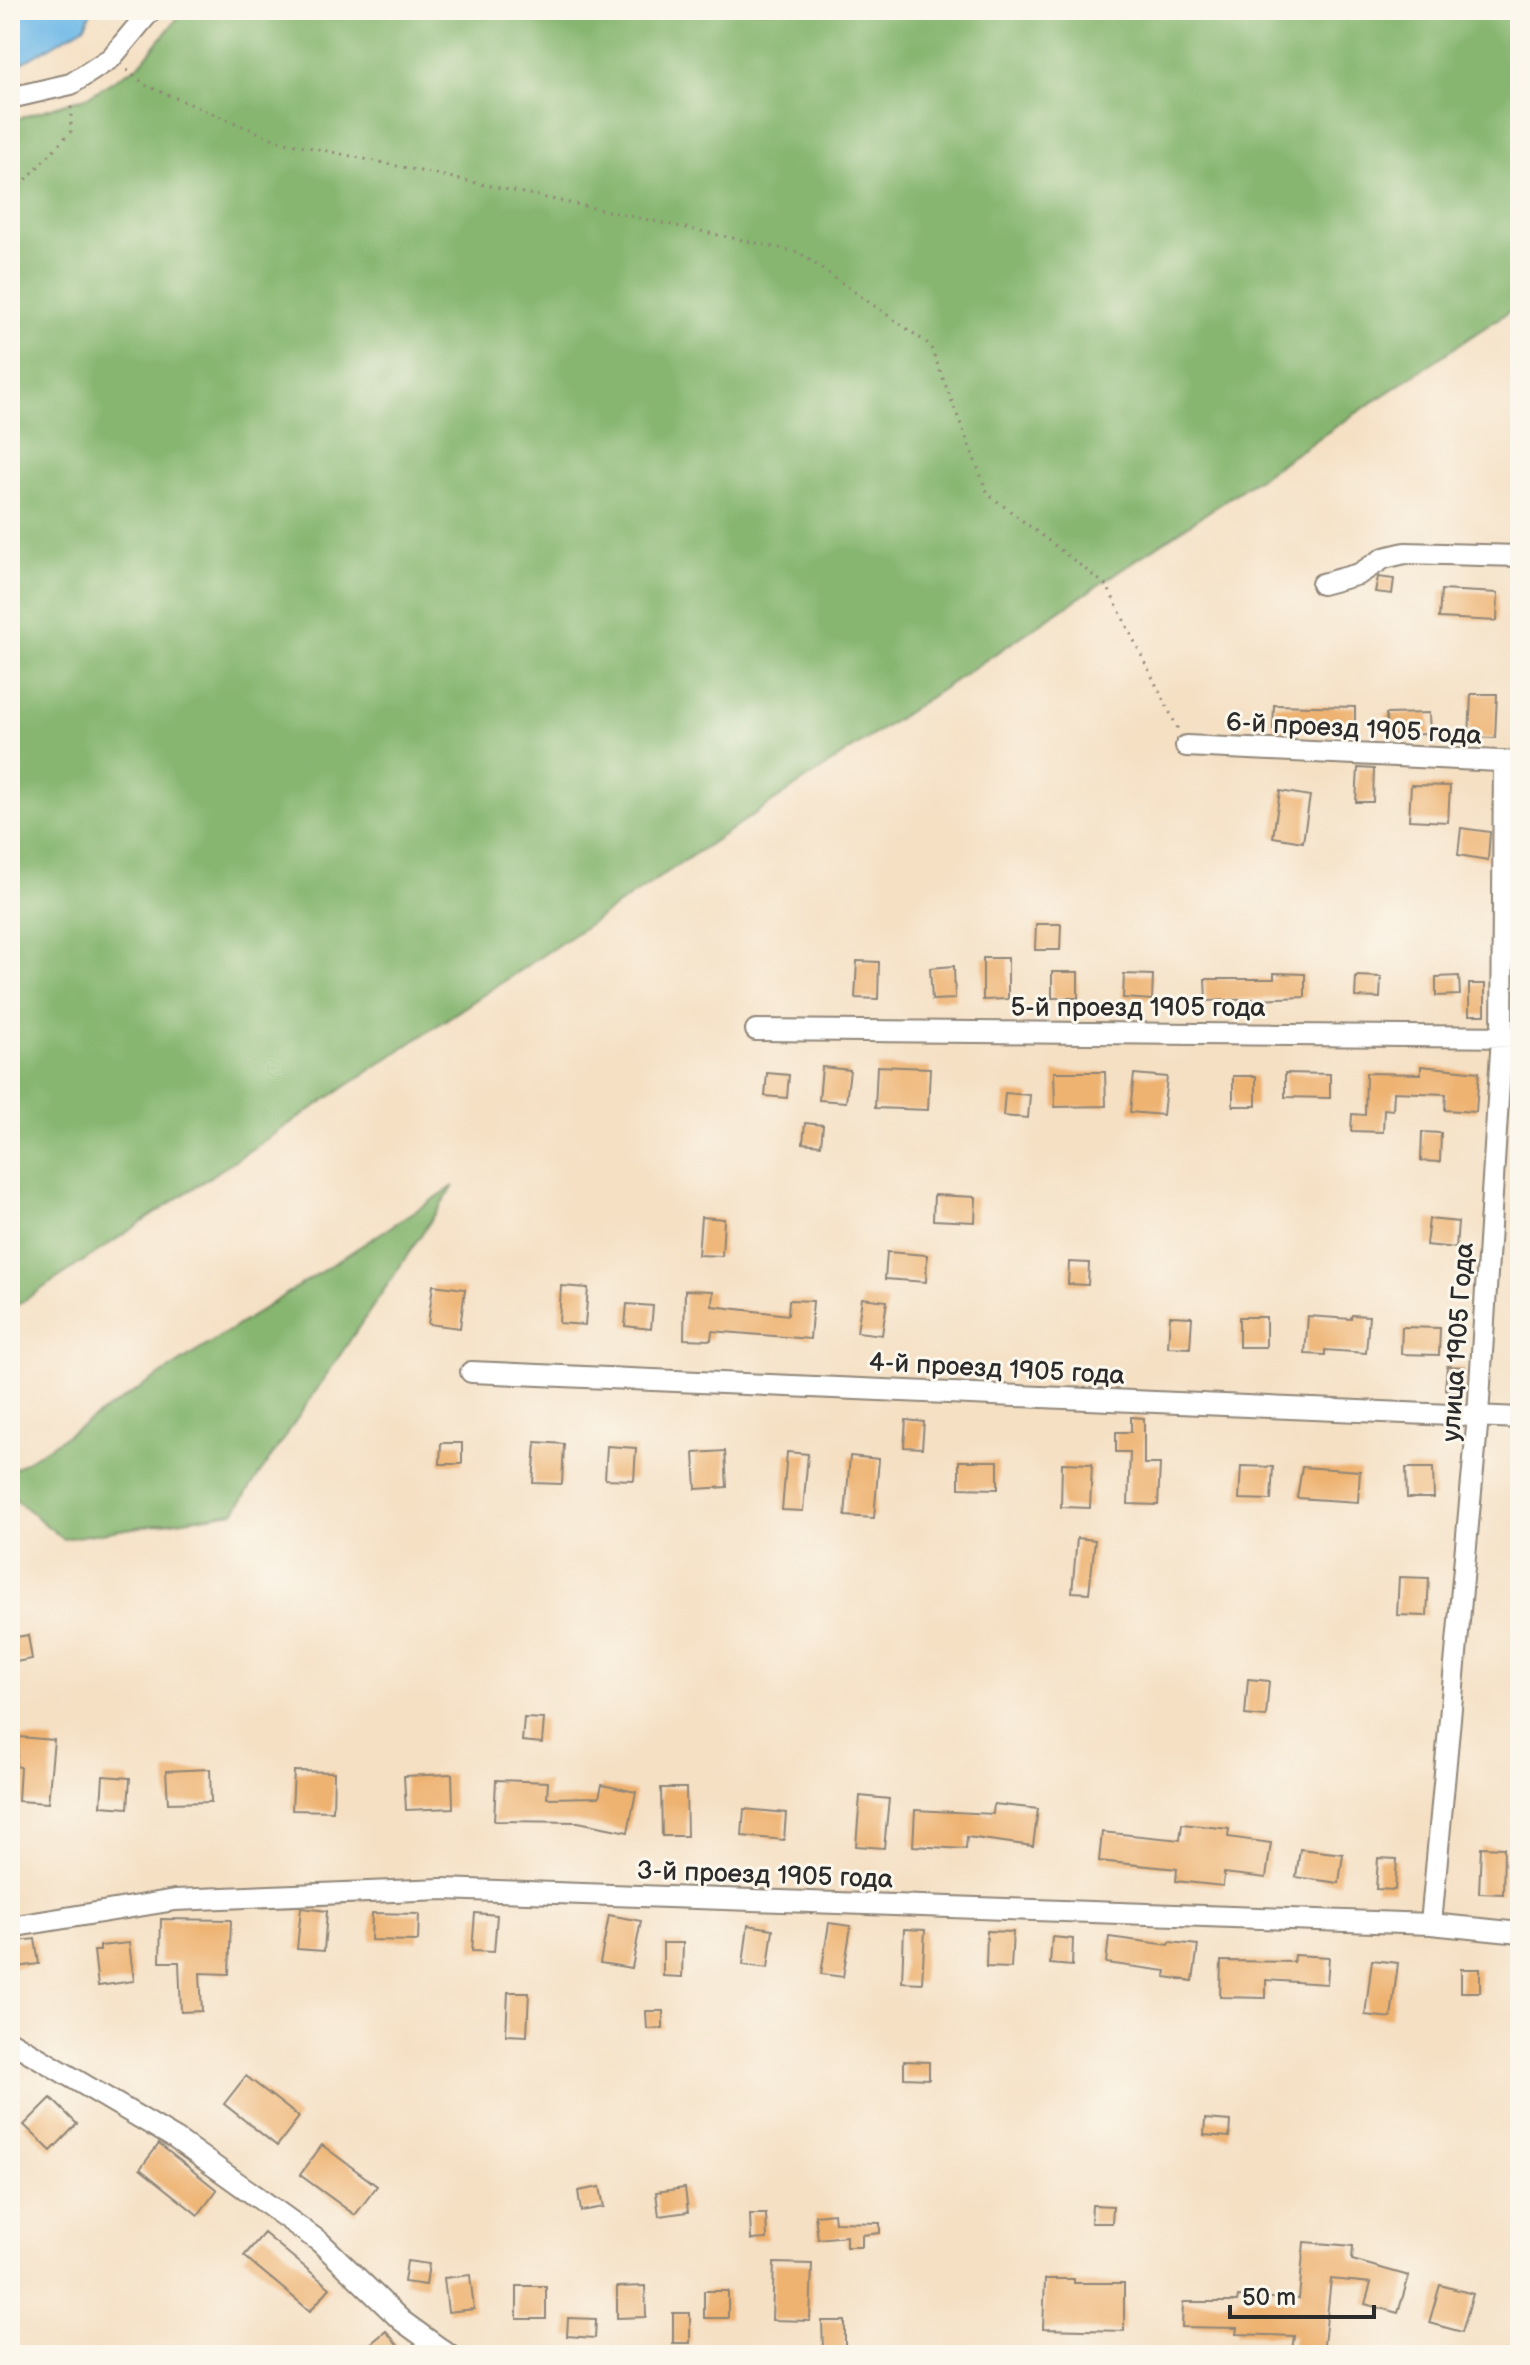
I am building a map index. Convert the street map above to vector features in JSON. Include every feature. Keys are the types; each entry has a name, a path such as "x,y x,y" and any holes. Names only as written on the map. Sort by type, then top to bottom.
{"street":[{"path":"10,98 71,84 111,58 151,10"},
{"path":"1322,584 1359,574 1384,558 1405,553 1520,556"},
{"name":"6-й проезд 1905 года","path":"1186,746 1512,762"},
{"name":"улица 1905 Года","path":"1431,1924 1511,1036 1512,762"},
{"name":"5-й проезд 1905 года","path":"756,1030 1511,1036"},
{"name":"4-й проезд 1905 года","path":"471,1372 1520,1418"},
{"name":"3-й проезд 1905 года","path":"10,1927 175,1900 442,1889 1431,1924 1520,1933"},
{"path":"10,2041 176,2139 320,2242 402,2321 449,2355"}],"path":[{"path":"111,58 147,86 276,140 798,252 930,345 988,494 1107,586 1186,746"},
{"path":"10,197 71,131 71,84"}],"green space":[{"path":"180,10 1520,10 1520,304 10,1310 10,121 89,96 140,64 177,19"},
{"path":"454,1186 234,1512 63,1539 10,1495 10,1472"}],"water":[{"path":"10,10 92,10 85,26 24,62 10,63"}],"building":[{"path":"1378,577 1394,579 1392,594 1375,592"},
{"path":"1441,590 1498,593 1497,621 1439,618"},
{"path":"1471,694 1497,694 1495,738 1469,737"},
{"path":"1274,705 1355,707 1355,732 1273,730"},
{"path":"1429,713 1430,734 1387,735 1386,714"},
{"path":"1358,768 1374,769 1373,802 1356,802"},
{"path":"1411,785 1450,786 1448,822 1409,820"},
{"path":"1280,791 1310,796 1303,842 1273,837"},
{"path":"1461,828 1490,832 1488,860 1458,855"},
{"path":"1036,924 1061,924 1060,950 1035,950"},
{"path":"983,958 1008,958 1008,999 983,1000"},
{"path":"857,961 879,962 878,999 855,998"},
{"path":"954,966 955,999 932,1000 930,968"},
{"path":"1052,972 1078,972 1078,998 1052,998"},
{"path":"1274,973 1305,974 1305,997 1206,1001 1205,979 1274,979"},
{"path":"1124,974 1153,975 1152,1000 1123,998"},
{"path":"1356,976 1381,977 1380,998 1355,997"},
{"path":"1459,976 1460,995 1436,996 1436,977"},
{"path":"1469,984 1485,984 1485,1015 1469,1015"},
{"path":"877,1066 930,1068 928,1110 875,1108"},
{"path":"1421,1066 1479,1072 1476,1112 1445,1110 1446,1094 1394,1092 1393,1110 1384,1109 1383,1132 1351,1131 1352,1114 1365,1115 1366,1073 1421,1074"},
{"path":"822,1067 850,1070 846,1102 819,1100"},
{"path":"1054,1072 1105,1072 1106,1106 1055,1107"},
{"path":"767,1073 789,1075 787,1098 765,1096"},
{"path":"1285,1073 1330,1074 1330,1098 1285,1097"},
{"path":"1134,1074 1167,1077 1163,1115 1130,1112"},
{"path":"1233,1076 1256,1076 1256,1106 1233,1106"},
{"path":"1005,1093 1030,1095 1028,1118 1003,1116"},
{"path":"805,1123 823,1125 821,1145 803,1143"},
{"path":"1422,1132 1441,1133 1440,1162 1421,1161"},
{"path":"934,1195 976,1197 975,1222 933,1220"},
{"path":"701,1217 724,1219 722,1256 698,1255"},
{"path":"1429,1219 1458,1222 1456,1248 1426,1245"},
{"path":"887,1252 927,1255 926,1282 885,1279"},
{"path":"1069,1262 1089,1263 1088,1285 1068,1284"},
{"path":"433,1285 465,1289 460,1328 428,1324"},
{"path":"561,1286 588,1288 585,1325 559,1323"},
{"path":"685,1290 713,1291 712,1306 788,1315 789,1300 813,1301 810,1339 712,1331 711,1340 684,1339"},
{"path":"862,1298 887,1301 882,1335 857,1332"},
{"path":"627,1304 653,1306 651,1329 625,1326"},
{"path":"1352,1315 1369,1316 1366,1353 1325,1350 1325,1355 1305,1354 1308,1316 1351,1319"},
{"path":"1170,1316 1192,1317 1190,1348 1168,1347"},
{"path":"1239,1317 1266,1317 1266,1347 1239,1347"},
{"path":"1402,1327 1440,1328 1439,1355 1401,1354"},
{"path":"1447,1366 1465,1367 1463,1391 1445,1390"},
{"path":"1131,1417 1144,1418 1144,1464 1160,1464 1158,1505 1128,1504 1130,1452 1116,1452 1116,1432 1131,1432"},
{"path":"906,1420 924,1422 922,1448 904,1447"},
{"path":"536,1442 564,1444 562,1484 533,1483"},
{"path":"441,1443 462,1443 462,1464 440,1464"},
{"path":"607,1446 636,1448 634,1480 605,1479"},
{"path":"725,1451 727,1487 696,1489 694,1453"},
{"path":"787,1452 808,1454 803,1511 782,1510"},
{"path":"850,1456 879,1459 874,1518 845,1516"},
{"path":"959,1461 998,1461 998,1489 959,1488"},
{"path":"1062,1463 1092,1464 1090,1508 1061,1507"},
{"path":"1241,1466 1273,1467 1271,1500 1239,1499"},
{"path":"1302,1467 1360,1471 1358,1502 1297,1498"},
{"path":"1406,1468 1433,1468 1434,1498 1407,1498"},
{"path":"1077,1538 1095,1540 1089,1593 1072,1592"},
{"path":"1399,1577 1429,1578 1427,1616 1397,1615"},
{"path":"28,1635 32,1659 15,1662 11,1638"},
{"path":"1248,1679 1269,1681 1266,1717 1245,1715"},
{"path":"524,1718 544,1719 542,1743 522,1741"},
{"path":"19,1737 54,1740 48,1803 18,1801 20,1767 16,1766"},
{"path":"210,1769 211,1802 168,1803 166,1771"},
{"path":"294,1771 334,1772 333,1811 292,1810"},
{"path":"452,1774 453,1808 406,1810 404,1776"},
{"path":"103,1776 130,1778 128,1808 101,1806"},
{"path":"496,1780 548,1782 547,1798 599,1797 602,1785 636,1792 628,1832 578,1822 494,1821"},
{"path":"661,1788 686,1788 687,1836 662,1836"},
{"path":"860,1796 889,1799 884,1848 856,1846"},
{"path":"994,1804 1038,1809 1033,1846 967,1837 966,1849 913,1846 915,1810 993,1814"},
{"path":"744,1809 786,1813 784,1840 742,1836"},
{"path":"1182,1824 1229,1829 1228,1837 1271,1843 1266,1878 1224,1873 1223,1886 1176,1881 1177,1869 1099,1861 1102,1832 1180,1840"},
{"path":"1481,1847 1504,1848 1503,1894 1479,1893"},
{"path":"1300,1849 1343,1854 1339,1883 1296,1877"},
{"path":"1378,1858 1397,1859 1395,1890 1376,1889"},
{"path":"301,1908 327,1911 324,1951 297,1949"},
{"path":"372,1913 419,1914 418,1941 371,1940"},
{"path":"475,1913 497,1915 494,1952 472,1951"},
{"path":"609,1915 641,1921 632,1968 600,1963"},
{"path":"161,1919 231,1920 229,1974 200,1973 202,2011 181,2012 179,1962 160,1962"},
{"path":"829,1923 851,1926 843,1977 821,1974"},
{"path":"748,1925 773,1929 768,1968 743,1965"},
{"path":"904,1929 925,1930 922,1983 902,1982"},
{"path":"987,1931 1013,1932 1011,1968 986,1967"},
{"path":"1052,1937 1073,1939 1072,1966 1050,1964"},
{"path":"1109,1937 1169,1945 1170,1942 1198,1945 1193,1981 1165,1977 1166,1971 1106,1963"},
{"path":"35,1939 39,1964 10,1968 10,1942"},
{"path":"129,1943 134,1981 98,1986 94,1951 100,1951 100,1946"},
{"path":"663,1943 683,1943 682,1977 663,1976"},
{"path":"1295,1955 1329,1957 1327,1984 1266,1980 1266,1998 1220,1997 1221,1961 1294,1962"},
{"path":"1372,1960 1398,1963 1391,2018 1365,2015"},
{"path":"1461,1969 1480,1969 1480,1992 1461,1992"},
{"path":"508,1992 529,1992 527,2036 506,2035"},
{"path":"646,2011 663,2011 663,2028 647,2029"},
{"path":"904,2061 929,2062 929,2079 904,2078"},
{"path":"246,2076 299,2117 277,2146 224,2104"},
{"path":"51,2098 77,2124 51,2151 24,2125"},
{"path":"1205,2119 1230,2121 1229,2137 1204,2135"},
{"path":"159,2144 217,2190 198,2215 140,2169"},
{"path":"322,2145 377,2186 355,2215 300,2175"},
{"path":"600,2187 604,2207 581,2211 578,2191"},
{"path":"685,2188 688,2212 659,2216 656,2192"},
{"path":"1092,2205 1113,2206 1112,2223 1091,2223"},
{"path":"834,2213 835,2222 880,2223 880,2233 862,2235 862,2247 846,2247 846,2236 818,2239 815,2215"},
{"path":"750,2214 766,2214 767,2239 751,2240"},
{"path":"264,2233 330,2288 310,2311 244,2256"},
{"path":"1304,2242 1353,2246 1352,2260 1409,2276 1398,2313 1365,2304 1371,2283 1331,2279 1323,2354 1292,2350 1294,2336 1236,2334 1237,2328 1182,2327 1183,2302 1237,2302 1238,2297 1299,2299"},
{"path":"407,2261 429,2264 426,2285 404,2282"},
{"path":"774,2263 812,2264 810,2321 772,2320"},
{"path":"470,2275 474,2309 448,2312 444,2278"},
{"path":"1045,2279 1074,2279 1074,2283 1124,2283 1124,2331 1043,2329"},
{"path":"1440,2285 1473,2294 1462,2332 1429,2323"},
{"path":"517,2286 546,2286 546,2319 517,2319"},
{"path":"645,2286 646,2317 617,2318 617,2287"},
{"path":"704,2291 728,2291 728,2318 704,2318"},
{"path":"673,2313 690,2313 690,2343 673,2343"},
{"path":"568,2318 596,2319 595,2338 567,2336"},
{"path":"822,2321 845,2321 845,2349 823,2350"},
{"path":"386,2331 406,2355 357,2355"}]}
